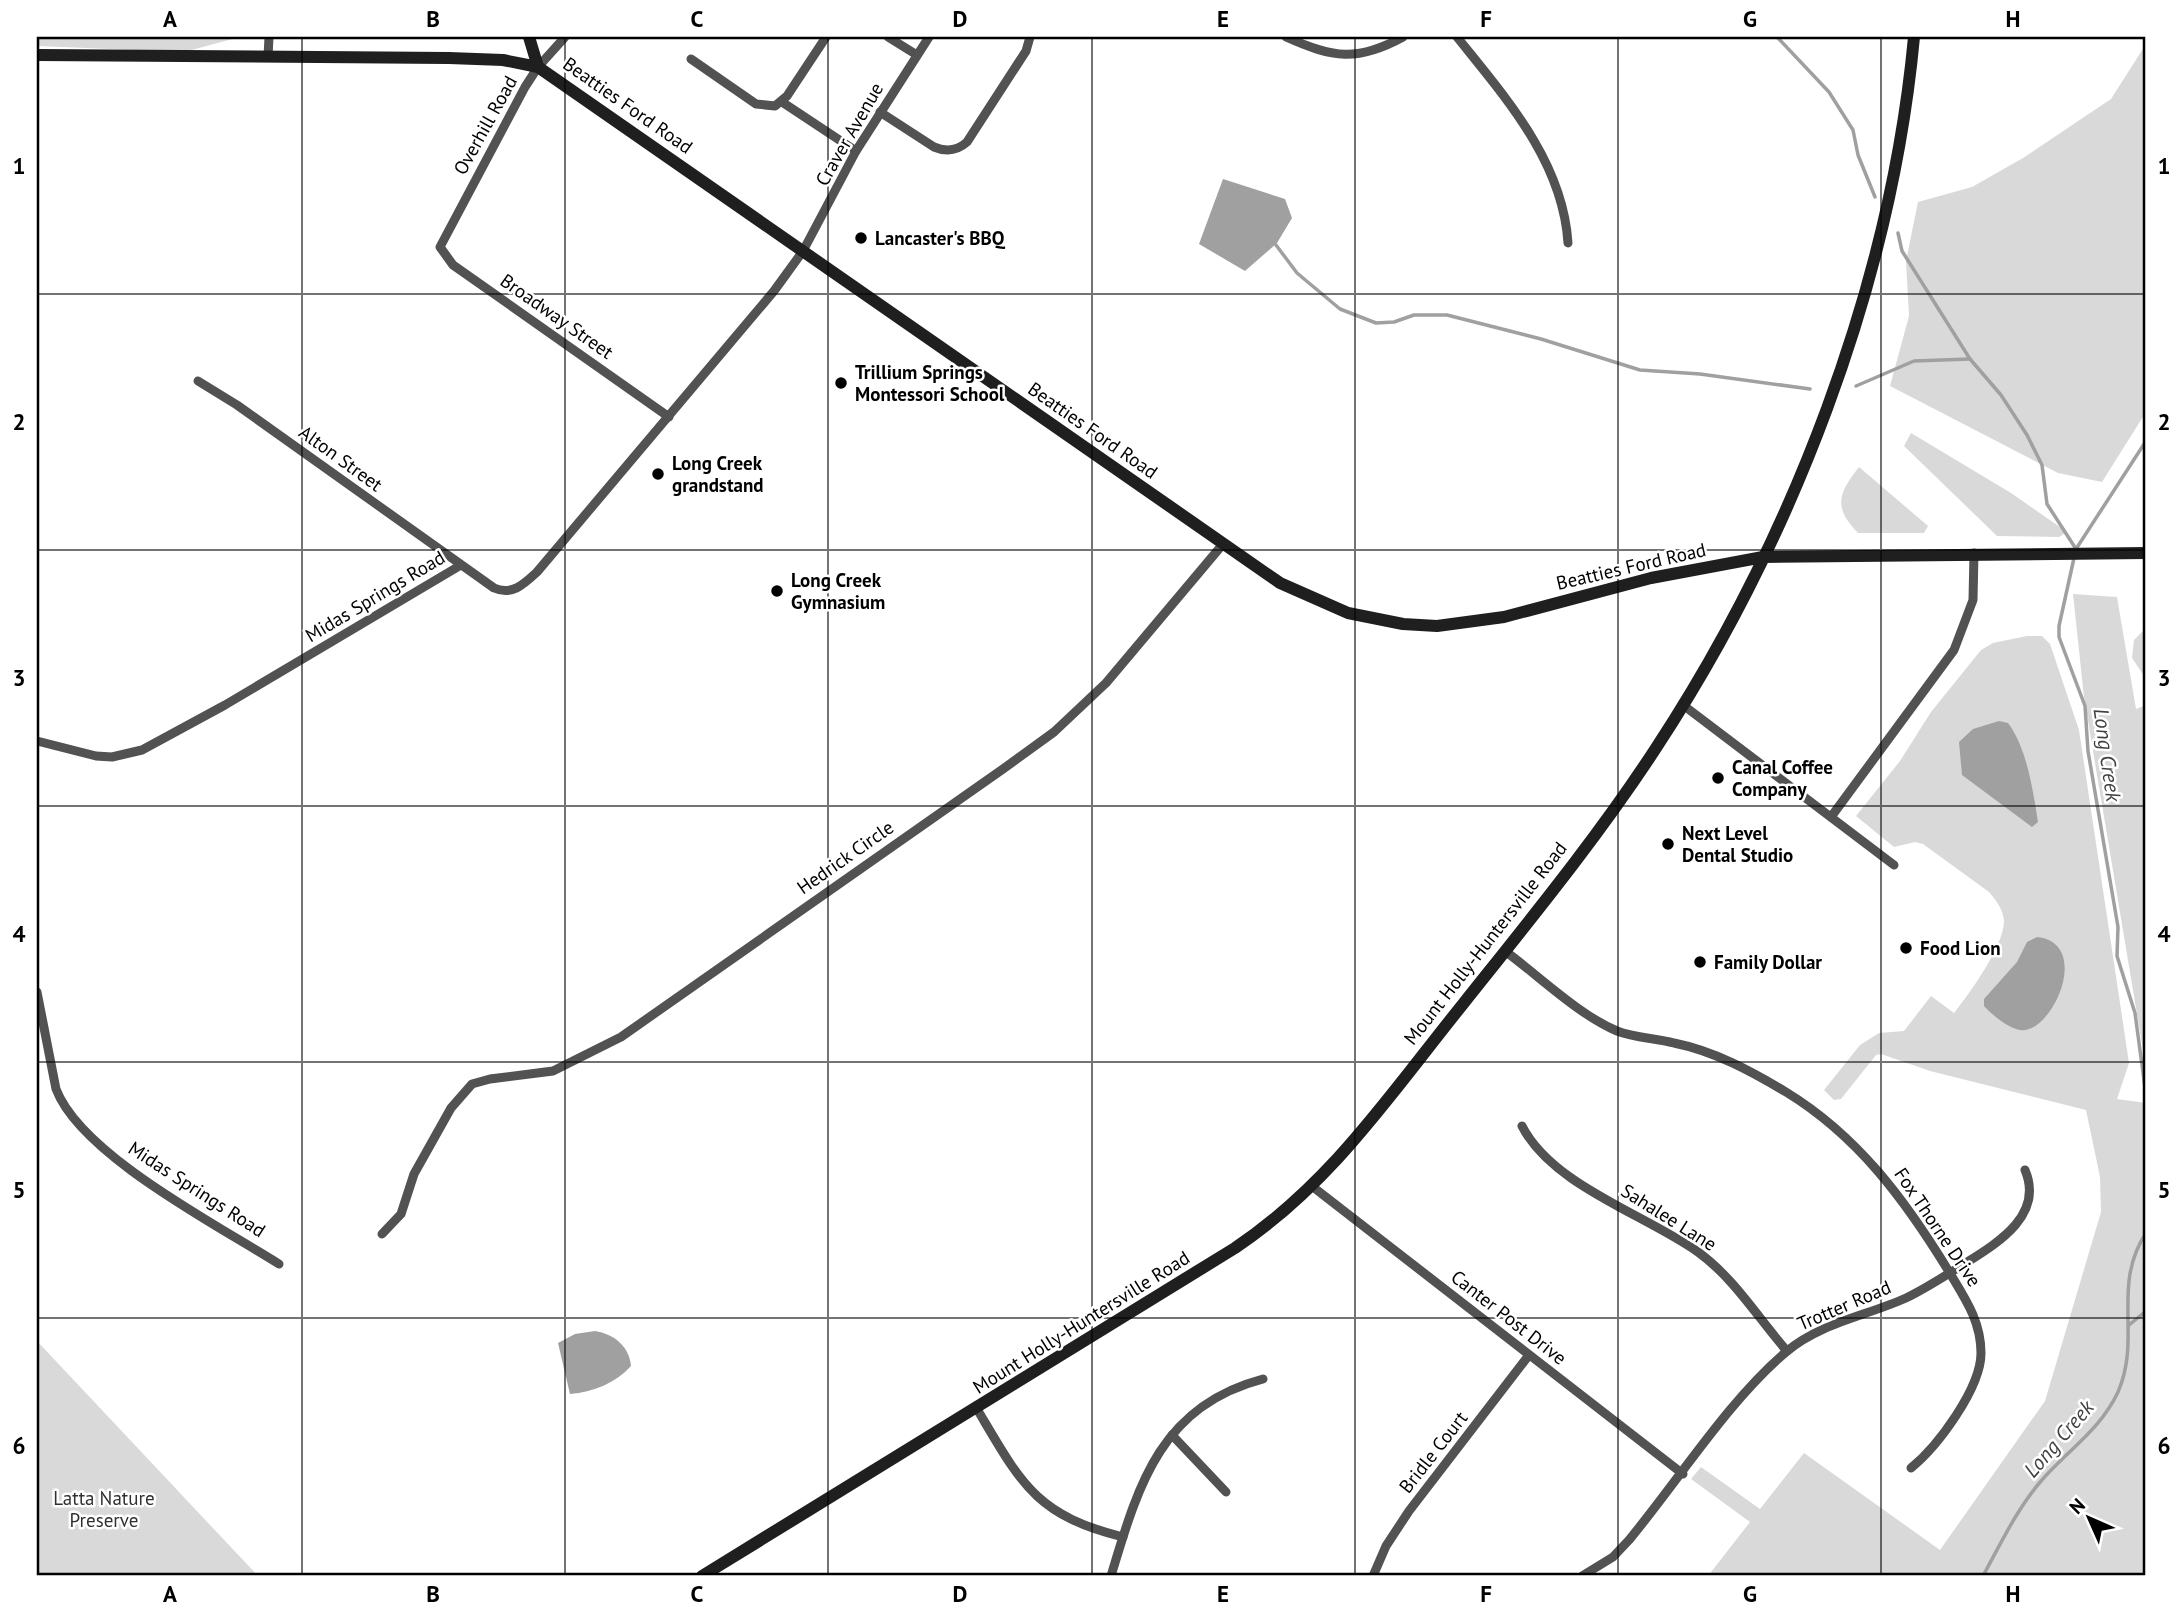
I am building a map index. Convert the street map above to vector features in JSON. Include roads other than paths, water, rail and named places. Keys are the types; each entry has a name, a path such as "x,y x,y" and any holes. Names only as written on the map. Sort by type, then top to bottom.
{"main road":[{"path":"529,37 538,67"},
{"name":"Mount Holly-Huntersville Road","path":"702,1576 977,1409 1247,1240 1313,1187 1354,1141 1505,951 1624,796 1683,705 1763,557 1821,421 1869,274 1896,156 1914,37"},
{"name":"Beatties Ford Road","path":"37,55 490,60 538,67 1280,583 1326,605 1374,620 1437,626 1504,617 1651,578 1763,557 2146,553"}],"street":[{"path":"268,57 269,37"},
{"name":"Overhill Road","path":"444,235 538,67 565,37"},
{"path":"691,59 756,104 767,107 782,102 826,37"},
{"path":"888,37 917,55"},
{"name":"Craver Avenue","path":"803,251 856,151 929,37"},
{"path":"880,112 934,147 949,151 957,149 967,142 1019,63 1030,37"},
{"path":"1286,37 1307,46 1344,55 1375,52 1403,37"},
{"path":"1457,37 1547,162 1563,201 1568,243"},
{"path":"782,102 856,151"},
{"name":"Broadway Street","path":"444,235 440,247 453,265 669,417"},
{"name":"Midas Springs Road","path":"37,741 96,756 112,757 142,750 225,705 460,565 498,590 517,588 537,572 669,417 774,291 803,251"},
{"name":"Alton Street","path":"198,381 237,405 460,565"},
{"name":"Hedrick Circle","path":"382,1234 401,1214 414,1174 456,1100 472,1084 490,1079 554,1071 621,1037 1054,732 1106,683 1223,544"},
{"path":"1831,817 1954,650 1973,600 1974,553"},
{"path":"1683,705 1894,865"},
{"name":"Fox Thorne Drive","path":"1505,951 1608,1026 1703,1051 1762,1078 1816,1111 1843,1133 1887,1180 1950,1273 1978,1324 1980,1366 1954,1416 1911,1468"},
{"name":"Midas Springs Road","path":"37,992 57,1089 62,1103 76,1123 134,1172 279,1264"},
{"name":"Sahalee Lane","path":"1522,1126 1531,1143 1569,1174 1700,1253 1740,1291 1787,1351"},
{"name":"Trotter Road","path":"1582,1576 1613,1557 1683,1474 1739,1401 1787,1351 1812,1334 1909,1297 2000,1242 2018,1223 2028,1200 2029,1186 2025,1170"},
{"name":"Canter Post Drive","path":"1313,1187 1683,1474"},
{"name":"Bridle Court","path":"1373,1576 1386,1546 1409,1511 1530,1355"},
{"path":"1111,1576 1145,1474 1172,1435 1210,1401 1231,1390 1263,1379"},
{"path":"977,1409 1011,1466 1040,1501 1080,1525 1123,1537"},
{"path":"1172,1435 1226,1492"}],"waterway":[{"path":"1777,37 1829,92 1853,130 1858,155 1875,197"},
{"path":"1898,233 1902,251 1970,359 2001,395 2027,435 2042,465 2047,504 2076,549"},
{"path":"1273,241 1297,273 1340,309 1376,323 1394,322 1414,315 1447,315 1541,339 1640,370 1700,374 1810,389"},
{"path":"1856,386 1914,361 1970,359"},
{"name":"Long Creek","path":"2146,441 2076,549 2059,626 2059,637 2085,706 2088,751 2118,927 2117,956 2135,1013 2146,1095"},
{"name":"Long Creek","path":"1983,1576 2032,1492 2093,1429 2118,1392 2128,1351 2130,1272 2146,1233"},
{"path":"2129,1325 2146,1311"}],"place":[{"name":"Lancaster's BBQ","path":"861,238"},
{"name":"Trillium Springs Montessori School","path":"841,383"},
{"name":"Long Creek grandstand","path":"658,474"},
{"name":"Long Creek Gymnasium","path":"777,591"},
{"name":"Canal Coffee Company","path":"1718,778"},
{"name":"Next Level Dental Studio","path":"1668,844"},
{"name":"Food Lion","path":"1906,948"},
{"name":"Family Dollar","path":"1700,962"}],"park label":[{"name":"Latta Nature Preserve","path":"104,1509"}]}
